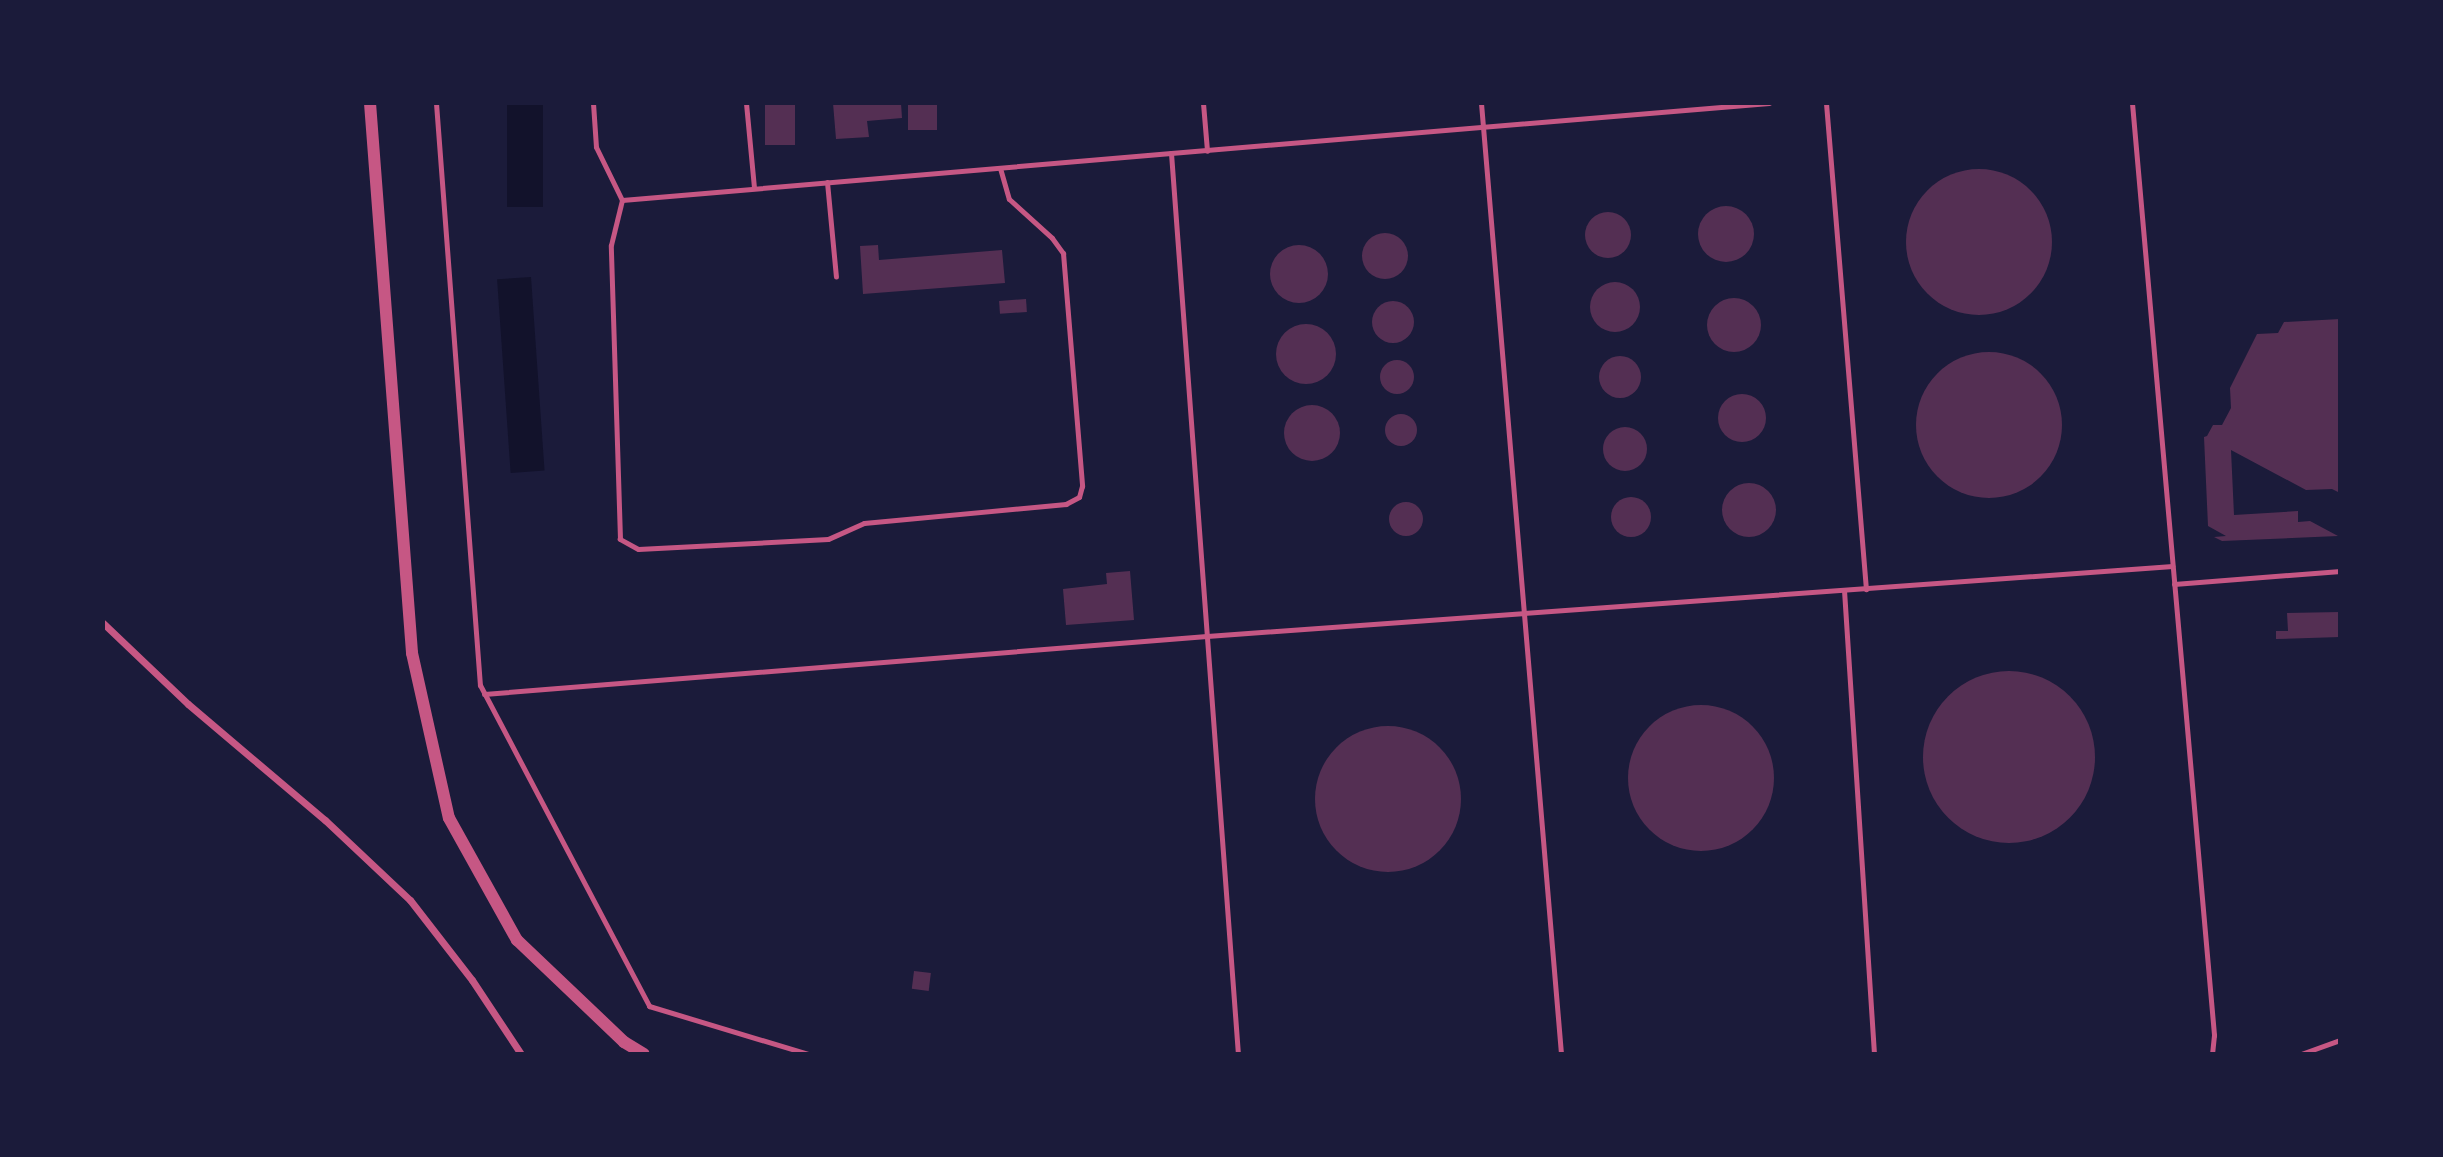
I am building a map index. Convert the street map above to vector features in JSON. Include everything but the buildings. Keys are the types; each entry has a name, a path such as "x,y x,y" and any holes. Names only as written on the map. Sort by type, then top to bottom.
{"street":[{"path":"370,103 412,653 449,818 517,940 624,1042 644,1054"},
{"path":"103,623 188,704 325,820 410,901 471,980 521,1054"}],"lane":[{"path":"436,103 480,685 649,1006 807,1054"},
{"path":"593,103 596,147 622,200 611,245 620,539 638,549 828,539 864,523 1066,504 1079,497 1082,486 1063,253 1009,199 1000,168"},
{"path":"746,103 754,188"},
{"path":"1203,103 1207,150"},
{"path":"1481,103 1561,1054"},
{"path":"622,200 1769,103"},
{"path":"1826,103 1866,589"},
{"path":"2132,103 2214,1035 2212,1054"},
{"path":"1171,153 1238,1054"},
{"path":"827,182 836,278"},
{"path":"484,694 1207,636 2172,566"},
{"path":"2174,584 2340,571"},
{"path":"1844,590 1874,1054"},
{"path":"2301,1054 2340,1040"}],"shaded area":[{"path":"507,103 543,103 543,207 507,207"},
{"path":"531,277 545,471 511,473 497,279"}]}
